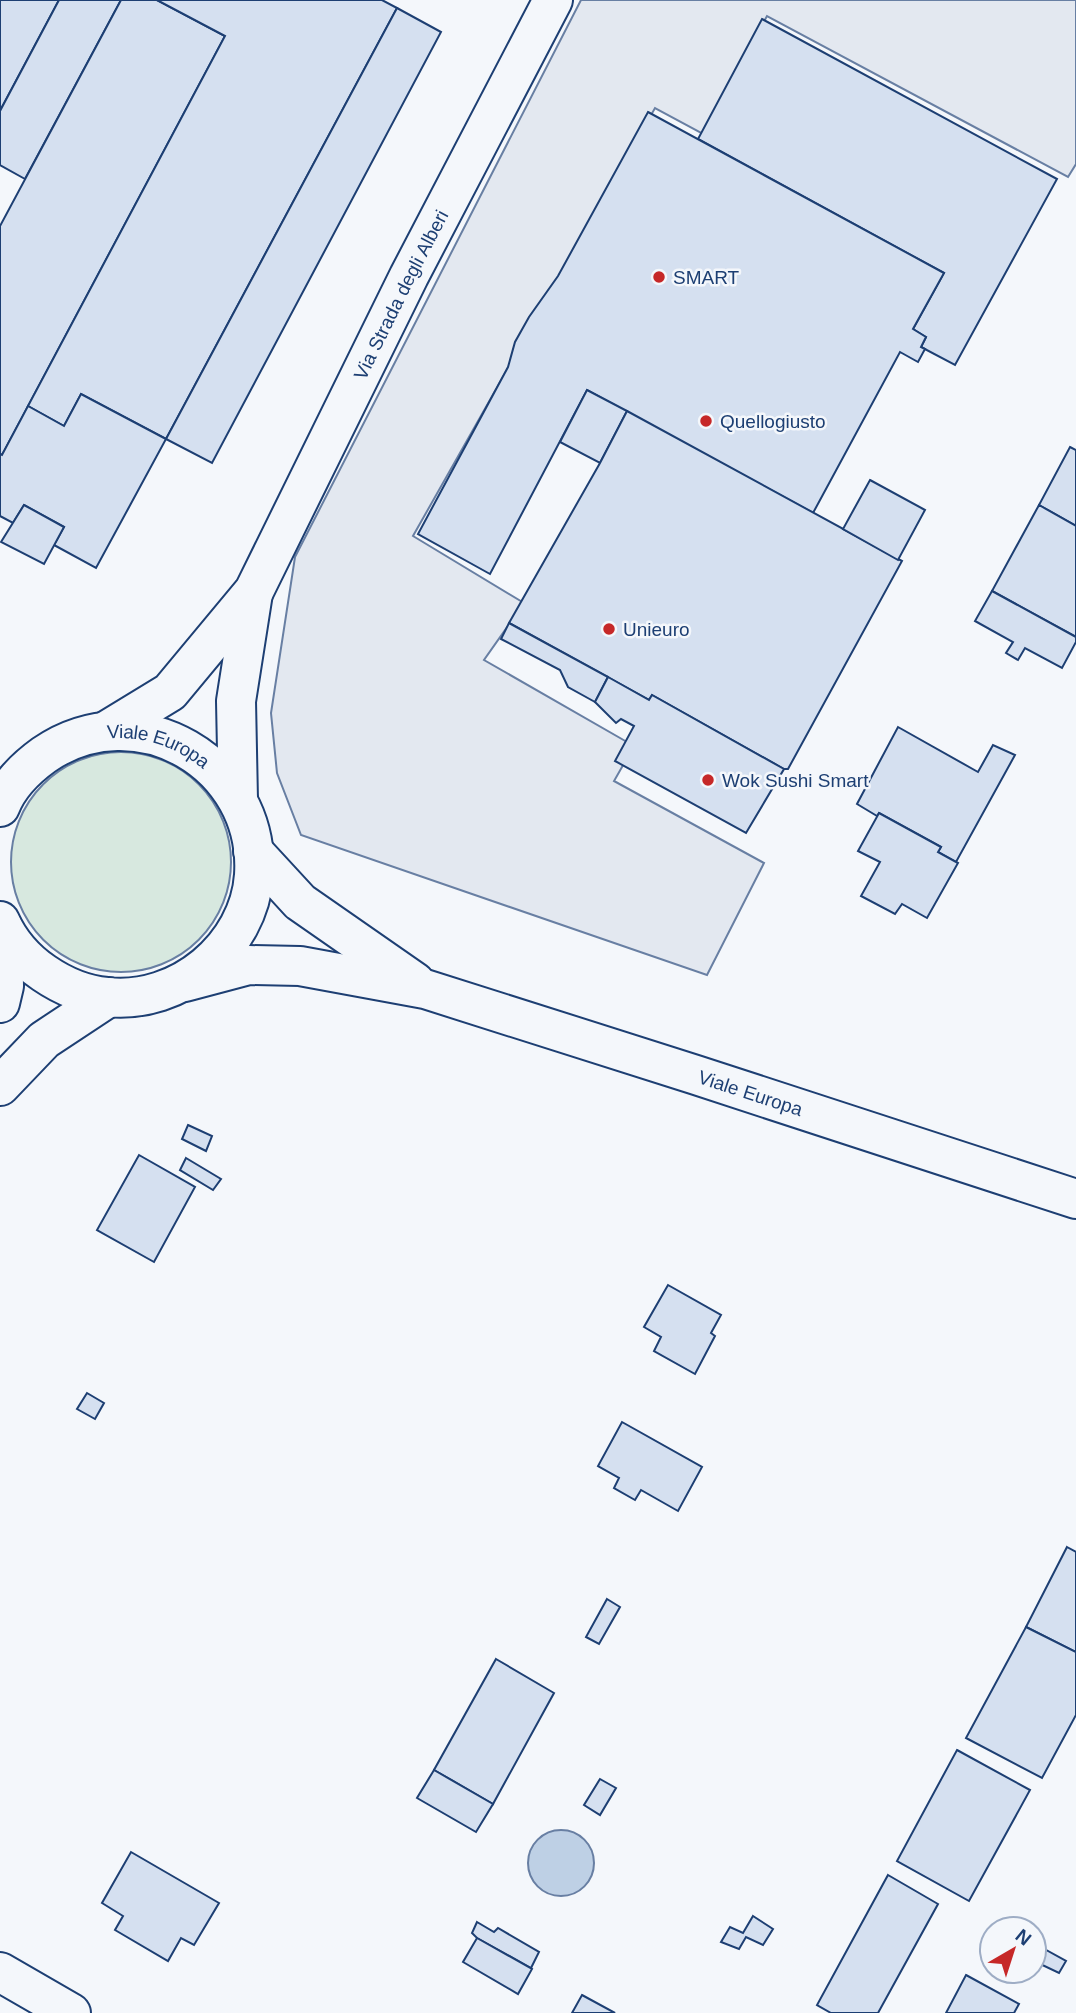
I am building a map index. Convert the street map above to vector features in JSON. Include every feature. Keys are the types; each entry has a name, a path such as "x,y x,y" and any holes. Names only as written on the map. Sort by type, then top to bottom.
{"main road":[{"name":"Via Strada degli Alberi","path":"106,731 170,692 254,591 409,276 553,0"},
{"name":"Via Strada degli Alberi","path":"238,800 236,701 254,591"},
{"name":"Viale Europa","path":"0,807 10,777 56,747 81,736 106,731 133,731 158,736 183,746 204,760 223,779 238,800 248,824 254,876 249,902 239,926 225,948 206,967 185,982"},
{"name":"Viale Europa","path":"253,850 300,902 425,989"},
{"name":"Viale Europa","path":"1,924 18,950 37,968 58,982 83,992 108,998 135,997 249,965 299,966 425,989 1076,1199"},
{"path":"0,1003 4,986 1,924"},
{"path":"0,1086 44,1040 108,998"},
{"path":"0,1972 71,2013"}],"shaded area":[{"path":"581,0 1076,0 1076,164 1068,177 767,16 703,134 655,108 413,536 524,603 484,660 634,746 614,781 764,863 707,975 301,835 277,773 271,713 295,557"},
{"path":"121,752 163,760 199,784 223,820 231,862 223,904 199,940 163,964 121,972 79,964 43,940 19,904 11,862 19,820 43,784 79,760"}],"water":[{"path":"554,1830 568,1830 580,1835 589,1844 594,1863 592,1876 585,1887 568,1896 554,1896 542,1891 533,1882 528,1870 528,1856 533,1844 542,1835"}],"building":[{"path":"0,0 59,0 0,111"},
{"path":"59,0 121,0 25,179 0,165 0,111"},
{"path":"121,0 157,0 225,36 2,455 0,226"},
{"path":"157,0 382,0 397,8 166,439 81,394 64,426 28,406 225,36"},
{"path":"397,8 441,32 212,463 166,439"},
{"path":"762,19 1057,179 955,365 921,347 926,337 913,329 944,273 698,139"},
{"path":"648,112 944,273 913,329 926,337 921,347 925,349 918,362 900,352 813,513 587,390 490,574 418,534 508,367 515,342 558,276"},
{"path":"587,390 627,411 600,463 560,442"},
{"path":"81,394 166,439 96,568 54,545 64,527 24,505 13,523 0,516 0,454 2,455 28,406 64,426"},
{"path":"627,411 902,561 788,769 652,695 649,700 509,623"},
{"path":"1070,447 1076,450 1076,526 1039,505"},
{"path":"870,480 925,510 898,560 843,529"},
{"path":"24,505 64,527 44,564 1,542"},
{"path":"1039,505 1076,526 1076,637 992,591"},
{"path":"992,591 1076,637 1062,668 1025,648 1018,660 1006,653 1013,642 975,621"},
{"path":"509,623 608,677 595,702 568,687 560,670 501,639"},
{"path":"608,677 649,700 652,695 784,769 746,833 615,761 634,726 621,719 616,723 595,702"},
{"path":"898,727 978,772 993,745 1015,755 956,862 938,852 941,847 857,804"},
{"path":"879,813 941,847 938,852 958,863 927,918 902,904 895,914 861,896 880,862 858,851"},
{"path":"188,1125 212,1136 206,1151 182,1139"},
{"path":"139,1155 195,1187 154,1262 97,1230"},
{"path":"186,1158 221,1179 213,1190 180,1170"},
{"path":"668,1285 721,1315 711,1333 715,1336 695,1374 654,1351 661,1337 644,1327"},
{"path":"87,1393 104,1403 95,1419 77,1409"},
{"path":"622,1422 702,1467 678,1511 641,1490 635,1500 614,1488 619,1478 598,1466"},
{"path":"1067,1547 1076,1552 1076,1652 1026,1627"},
{"path":"607,1599 620,1607 599,1644 586,1637"},
{"path":"1026,1627 1076,1652 1076,1715 1042,1778 966,1738"},
{"path":"496,1659 554,1693 493,1804 434,1770"},
{"path":"957,1750 1030,1790 969,1901 897,1861"},
{"path":"434,1770 493,1804 476,1832 417,1798"},
{"path":"600,1779 616,1788 600,1815 584,1805"},
{"path":"131,1852 219,1903 194,1945 181,1938 168,1961 115,1930 123,1916 102,1903"},
{"path":"888,1875 938,1904 878,2013 831,2013 817,2005"},
{"path":"753,1916 773,1929 763,1945 746,1937 739,1949 721,1942 730,1927 743,1933"},
{"path":"477,1922 494,1932 498,1928 539,1952 531,1968 477,1938 472,1933"},
{"path":"477,1938 532,1969 518,1994 463,1962"},
{"path":"1048,1951 1066,1961 1059,1973 1048,1968"},
{"path":"966,1975 978,1982 978,1985 984,1985 1019,2004 1014,2013 946,2013"},
{"path":"582,1995 615,2013 572,2013"}],"place":[{"name":"SMART","path":"659,277"},
{"name":"Quellogiusto","path":"706,421"},
{"name":"Unieuro","path":"609,629"},
{"name":"Wok Sushi Smart","path":"708,780"}]}
